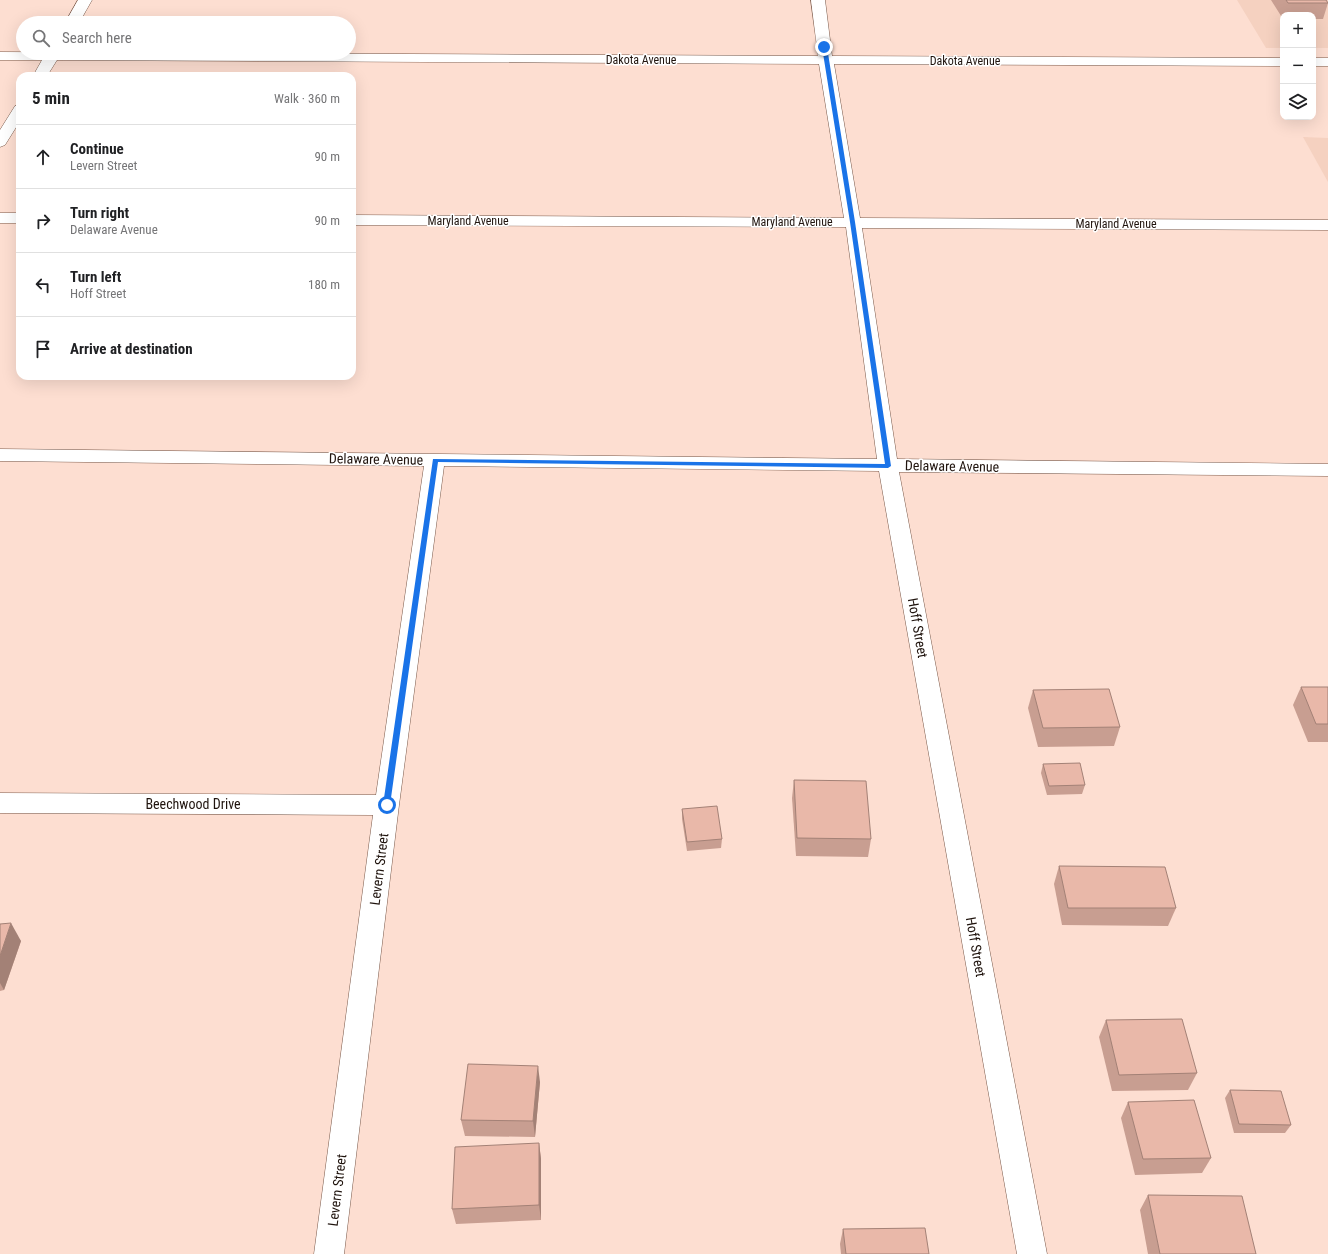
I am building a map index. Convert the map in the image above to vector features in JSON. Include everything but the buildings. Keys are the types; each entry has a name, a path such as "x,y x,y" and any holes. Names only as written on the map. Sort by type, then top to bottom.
{"street":[{"path":"76,16 86,0"},
{"name":"Hoff Street","path":"818,0 826,61 853,222 888,466 1032,1254"},
{"name":"Dakota Avenue","path":"0,56 16,55"},
{"name":"Dakota Avenue","path":"356,57 826,61 1280,62"},
{"path":"42,72 49,60"},
{"path":"1316,62 1328,62"},
{"path":"0,142 16,116"},
{"path":"0,218 16,218"},
{"name":"Maryland Avenue","path":"356,220 1328,225"},
{"name":"Delaware Avenue","path":"0,455 1328,470"},
{"name":"Levern Street","path":"329,1254 387,805 435,460"},
{"name":"Beechwood Drive","path":"0,803 387,805"}],"shaded area":[{"path":"1237,0 1328,0 1328,48 1316,48 1316,12 1280,12 1280,48 1266,48"},
{"path":"1303,137 1328,138 1328,182"}],"route":[{"path":"387,805 435,460 888,466 853,222 824,47"}]}
